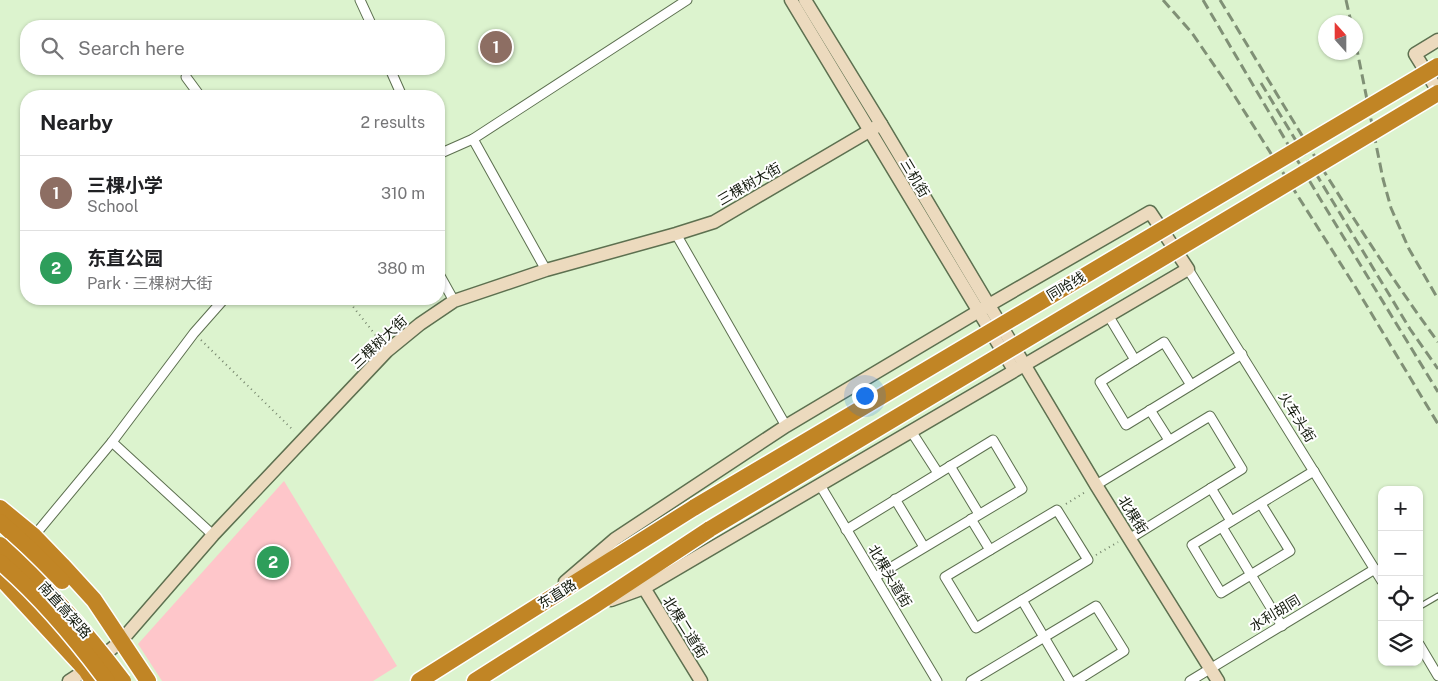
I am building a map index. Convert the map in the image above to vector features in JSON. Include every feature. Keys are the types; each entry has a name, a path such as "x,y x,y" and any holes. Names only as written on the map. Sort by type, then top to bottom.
{"highway":[{"name":"同哈线","path":"695,507 1438,66"},
{"name":"同哈线","path":"595,606 710,529 1438,92"},
{"name":"东直路","path":"419,681 695,507"},
{"path":"0,508 34,536 94,600 148,681"},
{"path":"0,522 32,550 121,641"},
{"name":"南直高架路","path":"0,545 54,597 92,640 123,681"},
{"name":"南直高架路","path":"0,562 45,606 82,648 107,681"},
{"path":"1,584 89,676"},
{"path":"475,681 595,606"}],"main road":[{"name":"三机街","path":"791,0 977,312 1019,368"},
{"name":"三机街","path":"805,0 989,305 1019,368"},
{"path":"1438,40 1415,54 1438,92"},
{"name":"三棵树大街","path":"69,681 89,676 212,535 387,351 420,324 454,301 546,270 714,222 881,124"},
{"path":"541,603 615,539 786,426 1150,212 1188,269 644,588 595,606"},
{"name":"北棵街","path":"1019,368 1096,485 1218,681"},
{"name":"北棵二道街","path":"644,588 701,681"}],"street":[{"path":"360,0 369,20"},
{"path":"445,151 474,138 687,0"},
{"path":"393,75 399,90"},
{"path":"186,77 196,90"},
{"path":"474,138 546,270"},
{"path":"676,234 786,426"},
{"name":"火车头街","path":"1188,269 1379,576"},
{"path":"445,285 454,301"},
{"path":"34,536 112,442 194,333 219,305"},
{"path":"1108,315 1135,360"},
{"path":"1190,385 1164,342 1100,382 1126,424 1242,354"},
{"path":"1150,410 1169,440"},
{"path":"1096,485 1210,416 1242,469 1129,538"},
{"path":"911,431 938,473"},
{"path":"846,530 993,440 1022,488 875,577"},
{"path":"112,442 212,535"},
{"path":"950,466 990,550"},
{"path":"1261,504 1290,551 1221,592 1192,545 1314,471"},
{"name":"北棵头道街","path":"820,485 937,681"},
{"path":"1211,488 1231,521"},
{"path":"895,499 924,547"},
{"path":"1057,510 1088,560 976,628 945,577 1057,510"},
{"path":"1222,527 1282,626"},
{"name":"水利胡同","path":"1190,681 1375,569"},
{"path":"1022,600 1070,681"},
{"path":"971,681 1096,606 1124,651 1076,681"},
{"path":"1423,651 1438,676"}],"lane":[{"path":"1423,605 1438,596"}],"path":[{"path":"352,305 387,351"},
{"path":"194,333 303,440"},
{"path":"1057,510 1096,485"},
{"path":"1088,560 1129,538"}],"shaded area":[{"path":"284,481 397,666 373,681 162,681 138,644"}],"railway":[{"path":"1163,0 1192,33 1227,84 1356,288 1438,424"},
{"path":"1203,0 1319,197 1438,392"},
{"path":"1220,0 1352,216 1438,342"},
{"path":"1346,0 1349,15"},
{"path":"1359,60 1383,179 1391,208 1409,249 1438,299"},
{"path":"1261,83 1410,329 1438,369"}],"place":[{"name":"三棵小学","path":"496,47"},
{"name":"东直公园","path":"273,562"}]}
